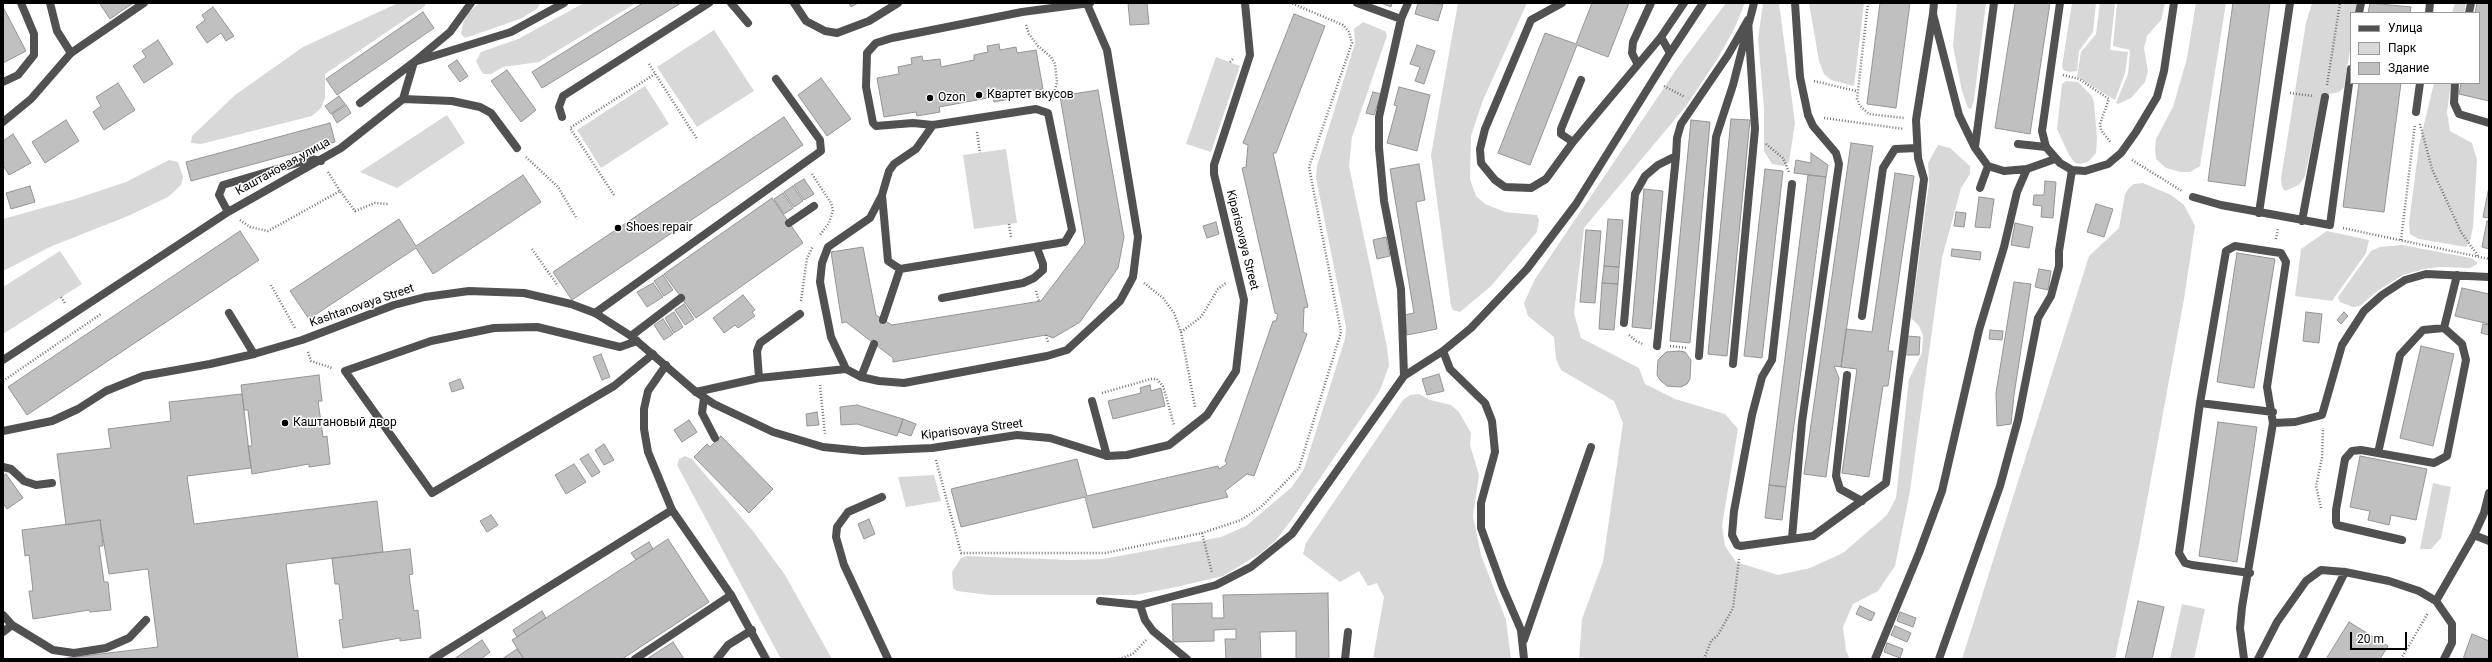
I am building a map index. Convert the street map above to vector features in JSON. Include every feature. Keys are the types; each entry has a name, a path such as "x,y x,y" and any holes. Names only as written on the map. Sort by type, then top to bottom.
{"street":[{"path":"3,82 18,75 34,55 34,34 21,3"},
{"path":"50,3 57,31 71,53"},
{"path":"3,122 31,99 71,53 144,3"},
{"path":"360,103 414,62 450,32 471,3"},
{"path":"414,62 511,32 564,3"},
{"path":"562,117 558,107 563,96 709,3"},
{"path":"731,3 748,23"},
{"path":"794,3 806,21 825,31 837,33 869,21 898,3"},
{"name":"Kiparisovaya Street","path":"825,448 863,451 932,448 1017,435 1033,435 1107,456 1127,455 1169,445 1207,415 1236,371 1244,300 1214,174 1215,160 1250,55 1245,3"},
{"path":"1357,3 1401,19"},
{"path":"1404,376 1401,289 1384,201 1379,148 1379,117 1401,19 1408,3"},
{"path":"1562,3 1531,20 1485,128 1480,149 1481,163 1495,180 1505,186 1531,188 1546,179 1573,142 1661,37 1684,3"},
{"path":"1637,64 1632,54 1633,42 1651,3"},
{"path":"1100,602 1140,605 1216,585 1250,567 1292,534 1404,376 1443,351 1471,328 1527,269 1576,204 1670,52 1703,3"},
{"path":"1699,356 1716,137 1733,85 1748,20 1754,3"},
{"path":"1792,538 1802,422 1838,164 1836,153 1813,126 1808,115 1800,77 1795,3"},
{"path":"1792,184 1772,360 1762,377 1752,415 1734,511 1732,535 1737,545 1740,546 1812,536 1862,501 1886,482 1924,179 1917,148 1916,120 1934,3"},
{"path":"1975,148 1994,3"},
{"path":"2060,3 2042,131 2046,147 2055,159 2072,170 2085,171 2108,164 2121,153 2136,132 2157,97 2164,71 2174,3"},
{"path":"2259,213 2290,3"},
{"path":"696,392 759,378 846,369 860,377 904,383 1046,356 1067,350 1120,301 1133,277 1138,237 1107,50 1088,4 1022,12 892,38 876,43 867,53 866,86 873,123 876,126 913,123 933,124 1036,109 1048,113 1072,230 1065,242 1037,248 900,270 888,261 882,195 883,182 888,171 894,164 916,149 933,124"},
{"path":"1933,14 1960,115 1975,148 1988,166 2004,171 2027,169 2055,159"},
{"path":"1658,346 1677,138 1681,124 1728,55 1748,20"},
{"path":"1733,364 1754,137 1748,20"},
{"path":"1661,37 1670,52"},
{"path":"414,62 403,99 452,101 480,108 491,113 517,148"},
{"path":"2193,197 2221,206 2330,225 2350,76"},
{"path":"595,313 821,150 820,140 776,79"},
{"path":"1573,142 1561,134 1560,129 1581,80"},
{"path":"2416,112 2420,84"},
{"path":"2455,84 2454,103 2459,114 2489,123"},
{"path":"2302,221 2325,97"},
{"name":"Каштановая улица","path":"3,360 228,212 342,148 403,99"},
{"path":"2018,144 2046,147"},
{"path":"1862,316 1883,168 1895,149 1917,148"},
{"path":"1624,323 1634,194 1645,176 1658,165 1676,156"},
{"path":"228,212 219,195 223,185 311,158 321,161"},
{"path":"1980,188 1988,166"},
{"path":"1875,659 1919,553 1942,490 1979,330 2004,247 2017,192 2027,169"},
{"path":"1939,659 2000,486 2016,427 2038,318 2051,296 2059,266 2059,251 2072,170"},
{"path":"846,369 831,337 820,282 822,263 828,247 870,218 882,195"},
{"path":"789,223 814,206"},
{"path":"2244,659 2240,628 2250,573 2273,423 2273,412 2267,387 2286,262 2281,253 2235,246 2226,251 2200,403 2179,553 2185,563 2192,565 2250,573"},
{"path":"942,298 1023,283 1034,278 1042,270 1043,264 1037,248"},
{"path":"883,320 900,270"},
{"path":"2273,423 2295,422 2322,415 2342,345 2364,311 2405,280 2426,274 2457,274 2489,277"},
{"path":"2444,328 2457,274"},
{"name":"Kashtanovaya Street","path":"3,430 52,421 106,391 143,376 210,364 254,354 302,340 394,305 425,297 469,291 524,293 570,304 595,313 634,338 704,398 773,432 825,448"},
{"path":"653,354 614,386 432,492 345,371 431,341 494,328 537,326 620,347 634,338 681,298"},
{"path":"229,313 254,354"},
{"path":"759,378 757,351 760,343 800,314"},
{"path":"2378,453 2400,355 2407,345 2423,330 2444,328 2462,344 2466,360 2447,456 2434,463 2378,453 2352,451 2345,459 2335,517 2337,525 2402,540"},
{"path":"860,377 874,344"},
{"path":"1443,351 1450,369 1485,403 1492,421 1495,452 1481,503 1482,528 1502,586 1521,630 1524,659"},
{"path":"666,365 648,391 644,409 644,429 656,473 672,510 731,595 752,630 766,659"},
{"path":"1847,376 1836,476 1840,488 1862,501"},
{"path":"704,398 703,415 715,438"},
{"path":"1092,401 1107,456"},
{"path":"2200,403 2273,412"},
{"path":"1523,643 1591,447"},
{"path":"3,467 11,469 24,482 36,485 52,483"},
{"path":"2436,601 2474,534 2484,513 2489,493"},
{"path":"882,497 848,512 837,527 836,537 844,566 888,659"},
{"path":"433,659 672,510"},
{"path":"2474,534 2489,541"},
{"path":"2258,659 2277,622 2306,581 2321,570 2345,572 2389,581 2419,591 2436,601 2452,624 2452,643 2444,659"},
{"path":"2302,659 2345,572"},
{"path":"636,659 731,595"},
{"path":"1140,605 1145,620 1153,631 1187,659"},
{"path":"3,615 12,625 53,650 74,653 106,648 129,638 146,620"},
{"path":"3,632 12,625"},
{"path":"717,659 728,645 752,630"},
{"path":"1345,659 1348,632"}],"path":[{"path":"940,457 935,458 961,553 1105,553 1202,533 1241,520 1261,507 1299,468 1341,332 1309,167 1352,43 1350,32 1343,25 1291,3"},
{"path":"1868,3 1856,91 1860,106 1870,114 1916,120"},
{"path":"2325,97 2340,3"},
{"path":"1022,12 1029,34 1038,46 1051,57 1055,64 1058,82 1048,113"},
{"path":"649,64 697,139"},
{"path":"614,195 570,128 655,74"},
{"path":"1652,81 1681,93 1694,105"},
{"path":"1827,84 1856,91"},
{"path":"2400,240 2416,112"},
{"path":"2416,112 2432,169 2460,232 2478,256"},
{"path":"1808,115 1916,131"},
{"path":"974,118 980,153"},
{"path":"1754,137 1772,148 1782,158 1789,169 1792,184"},
{"path":"517,148 558,187 577,219"},
{"path":"321,161 355,211 375,203 388,204"},
{"path":"812,174 831,203"},
{"path":"228,212 250,227 268,230 340,191"},
{"path":"2274,252 2280,217"},
{"path":"2330,225 2489,259"},
{"path":"532,249 570,304"},
{"path":"1133,277 1153,288 1163,298 1174,313 1181,332 1192,395"},
{"path":"1181,332 1201,317 1218,288"},
{"path":"818,371 825,448"},
{"path":"1092,401 1094,395 1151,378 1158,379 1167,396 1178,439"},
{"path":"2322,415 2322,458 2316,486 2321,507 2327,520 2337,525"},
{"path":"1202,533 1209,561"},
{"path":"1704,659 1711,641 1718,636 1733,608 1740,546"},
{"path":"2401,659 2436,601"},
{"path":"1119,659 1133,654 1153,631"}],"green space":[{"path":"398,3 426,3 425,6 325,74 325,98 321,108 312,116 201,144 191,143 192,136 235,95 303,47"},
{"path":"479,3 540,3 537,9 520,19 465,38 461,34 463,23 468,13"},
{"path":"584,3 636,3 539,62 503,67 491,74 484,74 481,71 476,61 481,52 518,39"},
{"path":"1458,3 1527,3 1483,100 1471,136 1470,179 1476,196 1485,204 1505,212 1537,215 1539,220 1537,232 1491,286 1460,312 1453,310 1451,306 1431,155"},
{"path":"1726,3 1745,3 1734,29 1718,58 1686,106 1584,228 1574,313 1581,338 1639,368 1645,384 1675,399 1725,414 1738,429 1722,526 1725,546 1736,562 1778,575 1810,568 1843,553 1887,515 1896,498 1909,379 1922,353 1923,335 1919,326 1911,318 1929,183 1928,163 1938,145 1950,148 1970,166 1970,174 1961,188 1942,258 1910,491 1895,566 1878,591 1853,604 1843,627 1846,651 1850,659 1579,659 1582,619 1603,562 1623,423 1614,401 1561,370 1556,359 1554,337 1528,316 1524,303 1535,279 1676,70"},
{"path":"1763,3 1779,3 1795,123 1789,162 1784,166 1772,164 1764,151 1764,108 1758,39"},
{"path":"1809,3 1864,3 1854,86 1831,80 1824,74 1819,61"},
{"path":"1957,3 1986,3 1974,100 1971,109 1968,108 1962,91 1953,46"},
{"path":"2072,3 2096,3 2093,32 2079,51 2077,71 2070,72 2063,70 2062,66"},
{"path":"2100,3 2115,3 2110,50 2128,52 2125,73 2115,100 2077,77 2081,52 2096,34"},
{"path":"2117,3 2165,3 2161,20 2147,36 2144,48 2148,71 2145,82 2131,98 2118,104 2116,103 2128,74 2130,50 2113,46"},
{"path":"2196,3 2226,3 2200,166 2190,172 2181,172 2166,168 2156,159 2155,149 2156,139 2173,107 2187,58"},
{"path":"2312,3 2357,3 2356,12 2350,12 2350,50 2344,87 2339,92 2322,96 2305,176 2299,185 2285,191 2282,187 2281,178 2306,23"},
{"path":"2455,3 2466,3 2464,12 2452,12"},
{"path":"1363,22 1385,31 1387,36 1352,137 1349,166 1387,347 1389,366 1379,392 1290,522 1276,540 1261,553 1223,576 1176,587 1135,595 989,595 957,591 953,588 952,572 961,558 967,556 1070,560 1103,559 1221,537 1246,526 1292,487 1304,469 1345,339 1346,327 1316,178 1317,166 1355,43 1354,29"},
{"path":"714,30 754,91 697,127 657,67"},
{"path":"1216,57 1240,66 1211,152 1186,144"},
{"path":"2066,81 2078,82 2092,96 2094,103 2097,138 2096,153 2088,162 2080,164 2075,163 2069,155 2057,129 2062,84"},
{"path":"2434,84 2451,84 2447,112 2450,131 2472,143 2477,160 2473,227 2470,241 2466,247 2419,239 2410,234 2409,223 2419,145"},
{"path":"645,86 669,124 601,168 577,130"},
{"path":"447,115 465,143 397,188 360,172"},
{"path":"1006,149 1017,223 974,229 963,155"},
{"path":"169,160 178,162 183,177 181,185 168,197 128,216 52,246 3,271 3,219 75,199 126,182"},
{"path":"2143,183 2171,195 2184,205 2195,226 2184,299 2139,544 2115,659 1962,659 2089,256 2119,228 2125,194 2129,188 2134,184"},
{"path":"2327,231 2369,240 2366,253 2332,301 2295,296 2301,249"},
{"path":"2402,245 2471,258 2477,262 2477,264 2470,268 2440,267 2424,269 2403,275 2377,291 2360,306 2353,307 2340,302 2338,297 2371,251 2380,247"},
{"path":"60,251 82,284 3,334 3,287"},
{"path":"1419,394 1430,400 1451,405 1459,412 1471,433 1470,445 1479,475 1473,516 1481,555 1506,620 1511,659 1373,659 1384,597 1377,583 1368,586 1359,571 1340,582 1303,554 1306,543 1403,400 1410,395"},
{"path":"685,456 692,459 753,531 785,575 832,659 781,659 677,465 679,459"},
{"path":"934,475 941,501 906,507 898,477"},
{"path":"2433,483 2451,487 2441,538 2431,549 2420,549"},
{"path":"2182,604 2205,609 2194,659 2170,659"}],"building":[{"path":"133,3 110,19 100,4"},
{"path":"643,3 681,3 542,88 532,72"},
{"path":"849,3 858,3 851,7"},
{"path":"1128,3 1147,3 1149,24 1130,25"},
{"path":"1381,3 1392,3 1391,7"},
{"path":"1418,3 1443,4 1438,21 1415,14"},
{"path":"1592,3 1629,3 1608,57 1577,45 1530,165 1498,153 1545,33 1576,44"},
{"path":"1880,3 1910,3 1896,108 1867,104"},
{"path":"2015,3 2050,3 2030,134 1995,128"},
{"path":"2233,3 2270,3 2245,186 2208,181"},
{"path":"2370,3 2411,7 2410,12 2368,12"},
{"path":"2477,3 2489,3 2489,101 2459,94 2461,84 2480,84 2480,12 2475,12"},
{"path":"3,7 26,51 3,63"},
{"path":"213,7 234,36 226,41 221,33 207,43 196,27 205,20 202,15"},
{"path":"423,12 434,28 337,95 326,79"},
{"path":"1294,14 1325,26 1276,153 1273,153 1308,307 1304,308 1303,332 1307,334 1254,476 1247,474 1225,491 1228,497 1093,528 1085,497 961,527 951,489 1077,459 1087,496 1218,466 1219,469 1227,464 1225,461 1273,321 1276,321 1278,314 1275,313 1242,168 1246,167 1248,145 1243,143"},
{"path":"158,40 173,64 144,83 133,66 146,57 142,51"},
{"path":"999,44 1000,50 1016,47 1017,53 1036,50 1043,89 1015,94 1015,98 994,102 993,97 939,107 940,112 917,116 916,112 884,117 877,78 899,74 898,67 912,64 911,58 922,56 923,61 940,59 941,67 974,60 974,55 988,52 987,46"},
{"path":"1417,45 1435,51 1424,84 1415,81 1420,67 1410,64"},
{"path":"457,60 468,76 460,82 448,66"},
{"path":"507,70 536,110 521,122 491,81"},
{"path":"821,78 851,119 827,136 798,95"},
{"path":"118,83 135,110 104,130 93,112 101,106 96,97"},
{"path":"2359,84 2401,84 2384,212 2343,207"},
{"path":"1399,87 1430,95 1417,151 1387,143 1397,106 1394,105"},
{"path":"1098,90 1124,237 1118,268 1080,322 1053,338 1046,335 893,362 893,358 846,322 842,323 831,252 863,247 876,315 892,325 1041,301 1085,243 1060,96"},
{"path":"1373,92 1381,94 1374,115 1366,113"},
{"path":"339,96 345,104 331,114 325,106"},
{"path":"346,105 351,113 337,123 332,114"},
{"path":"784,117 803,145 572,300 553,272"},
{"path":"1731,119 1750,120 1727,356 1708,354"},
{"path":"66,120 79,141 45,163 32,142"},
{"path":"1691,120 1710,122 1690,343 1670,341"},
{"path":"330,123 335,142 191,181 186,162"},
{"path":"13,134 31,163 9,175 3,165 3,141"},
{"path":"1851,143 1873,146 1841,367 1834,366 1839,378 1826,477 1804,474"},
{"path":"1811,153 1828,165 1826,177 1794,173 1796,160 1811,163"},
{"path":"1419,164 1425,200 1416,202 1437,329 1407,335 1404,315 1414,313 1390,169"},
{"path":"1765,169 1783,171 1762,358 1744,356"},
{"path":"1895,173 1914,176 1888,351 1893,351 1888,386 1883,386 1869,477 1842,473 1857,369 1841,367 1846,329 1872,332"},
{"path":"523,175 541,202 433,274 416,248 309,319 290,291 399,219 416,246"},
{"path":"1808,175 1826,177 1786,487 1769,485"},
{"path":"804,179 814,194 804,200 794,185"},
{"path":"2045,181 2056,182 2053,218 2041,217 2042,206 2033,205 2034,195 2044,195"},
{"path":"30,186 35,202 11,209 6,193"},
{"path":"793,186 803,201 794,207 784,192"},
{"path":"2489,187 2489,218 2483,217"},
{"path":"1644,189 1663,191 1651,329 1632,327"},
{"path":"783,193 793,208 784,214 774,199"},
{"path":"1979,197 1994,199 1990,228 1975,227"},
{"path":"772,198 803,243 696,318 664,274"},
{"path":"2096,204 2113,209 2104,237 2087,232"},
{"path":"1956,212 1966,213 1964,227 1954,226"},
{"path":"1608,219 1623,220 1619,267 1604,266"},
{"path":"2487,221 2489,221 2489,249 2482,247"},
{"path":"1216,222 1219,234 1207,238 1203,226"},
{"path":"2015,223 2033,227 2029,248 2011,245"},
{"path":"1586,230 1601,231 1595,303 1580,302"},
{"path":"240,231 259,260 27,415 8,387"},
{"path":"1386,237 1390,256 1377,259 1373,240"},
{"path":"1952,249 1981,252 1980,260 1951,256"},
{"path":"2237,253 2275,259 2254,388 2217,382"},
{"path":"1604,266 1619,267 1618,284 1602,283"},
{"path":"2039,269 2051,271 2048,290 2035,287"},
{"path":"663,275 673,290 664,296 654,281"},
{"path":"2014,282 2031,284 2011,424 1997,426 1996,393"},
{"path":"653,283 663,297 647,307 637,292"},
{"path":"1602,283 1618,284 1614,330 1599,329"},
{"path":"2462,288 2489,294 2489,324 2455,316"},
{"path":"743,295 755,310 752,312 755,316 738,328 735,325 724,333 713,318"},
{"path":"684,304 694,319 685,325 675,310"},
{"path":"674,312 683,327 674,333 665,318"},
{"path":"2306,312 2322,314 2319,343 2303,341"},
{"path":"2344,312 2348,316 2341,324 2337,320"},
{"path":"663,319 673,334 664,340 654,325"},
{"path":"2483,324 2489,325 2489,335 2481,333"},
{"path":"1990,330 2003,331 2002,340 1989,339"},
{"path":"1907,336 1920,337 1919,355 1905,355"},
{"path":"2421,346 2454,354 2433,446 2400,438"},
{"path":"1666,352 1685,352 1691,360 1690,379 1687,384 1681,387 1667,386 1657,375 1658,360"},
{"path":"601,354 610,377 602,380 593,357"},
{"path":"1439,374 1444,391 1427,395 1422,379"},
{"name":"Каштановый двор","path":"319,375 322,401 318,401 323,437 327,436 330,464 309,467 309,464 252,474 248,446 252,446 248,410 244,410 241,385"},
{"path":"460,379 464,388 452,392 449,383"},
{"path":"1150,385 1151,391 1161,388 1165,406 1113,419 1108,401 1141,393 1140,388"},
{"path":"242,394 251,468 187,476 194,524 377,501 383,552 286,564 298,659 59,659 158,647 148,569 109,574 100,520 66,525 57,454 111,448 108,429 171,421 169,402"},
{"path":"857,405 903,419 897,436 857,424 841,425 840,407"},
{"path":"817,412 819,425 807,426 806,414"},
{"path":"903,419 916,424 911,436 899,432"},
{"path":"689,420 697,432 682,442 674,430"},
{"path":"2218,422 2257,427 2237,562 2199,556"},
{"path":"721,436 773,489 749,513 694,457 707,444 710,447"},
{"path":"604,444 614,460 604,465 595,450"},
{"path":"588,454 600,472 592,477 580,459"},
{"path":"2360,456 2427,469 2416,520 2391,515 2389,525 2368,520 2370,511 2350,507"},
{"path":"574,464 586,482 566,494 555,475"},
{"path":"6,474 23,498 7,509 3,503 3,476"},
{"path":"1769,485 1786,487 1782,520 1765,518"},
{"path":"491,515 498,525 487,532 480,521"},
{"path":"869,519 875,534 864,539 858,524"},
{"path":"100,520 103,546 99,546 104,582 108,582 111,610 90,612 89,610 33,619 29,591 33,591 29,555 25,556 22,530"},
{"path":"668,539 709,602 622,659 524,659 512,640"},
{"path":"649,542 653,549 636,560 631,553"},
{"path":"410,549 413,574 409,575 414,611 418,610 421,638 400,641 400,638 343,648 339,620 343,619 339,584 335,584 332,558"},
{"path":"1328,593 1329,659 1296,659 1296,631 1260,632 1261,659 1226,659 1225,639 1236,639 1236,629 1214,630 1214,641 1173,642 1172,604 1212,603 1212,618 1224,618 1223,595"},
{"path":"2138,601 2164,607 2152,659 2125,659"},
{"path":"1860,606 1875,613 1871,621 1856,614"},
{"path":"542,611 546,618 517,637 513,630"},
{"path":"1900,612 1916,618 1913,627 1897,621"},
{"path":"2349,622 2388,646 2380,659 2326,659"},
{"path":"1895,626 1911,633 1907,642 1891,635"},
{"path":"2472,634 2489,641 2489,659 2463,659"},
{"path":"482,640 490,652 481,659 454,659"},
{"path":"673,642 684,659 647,659"},
{"path":"1887,643 1903,649 1900,658 1884,652"},
{"path":"517,649 524,659 502,659"}],"place":[{"name":"Квартет вкусов","path":"979,95"},
{"name":"Ozon","path":"930,98"},
{"name":"Shoes repair","path":"618,228"},
{"name":"Каштановый двор","path":"285,423"}]}
